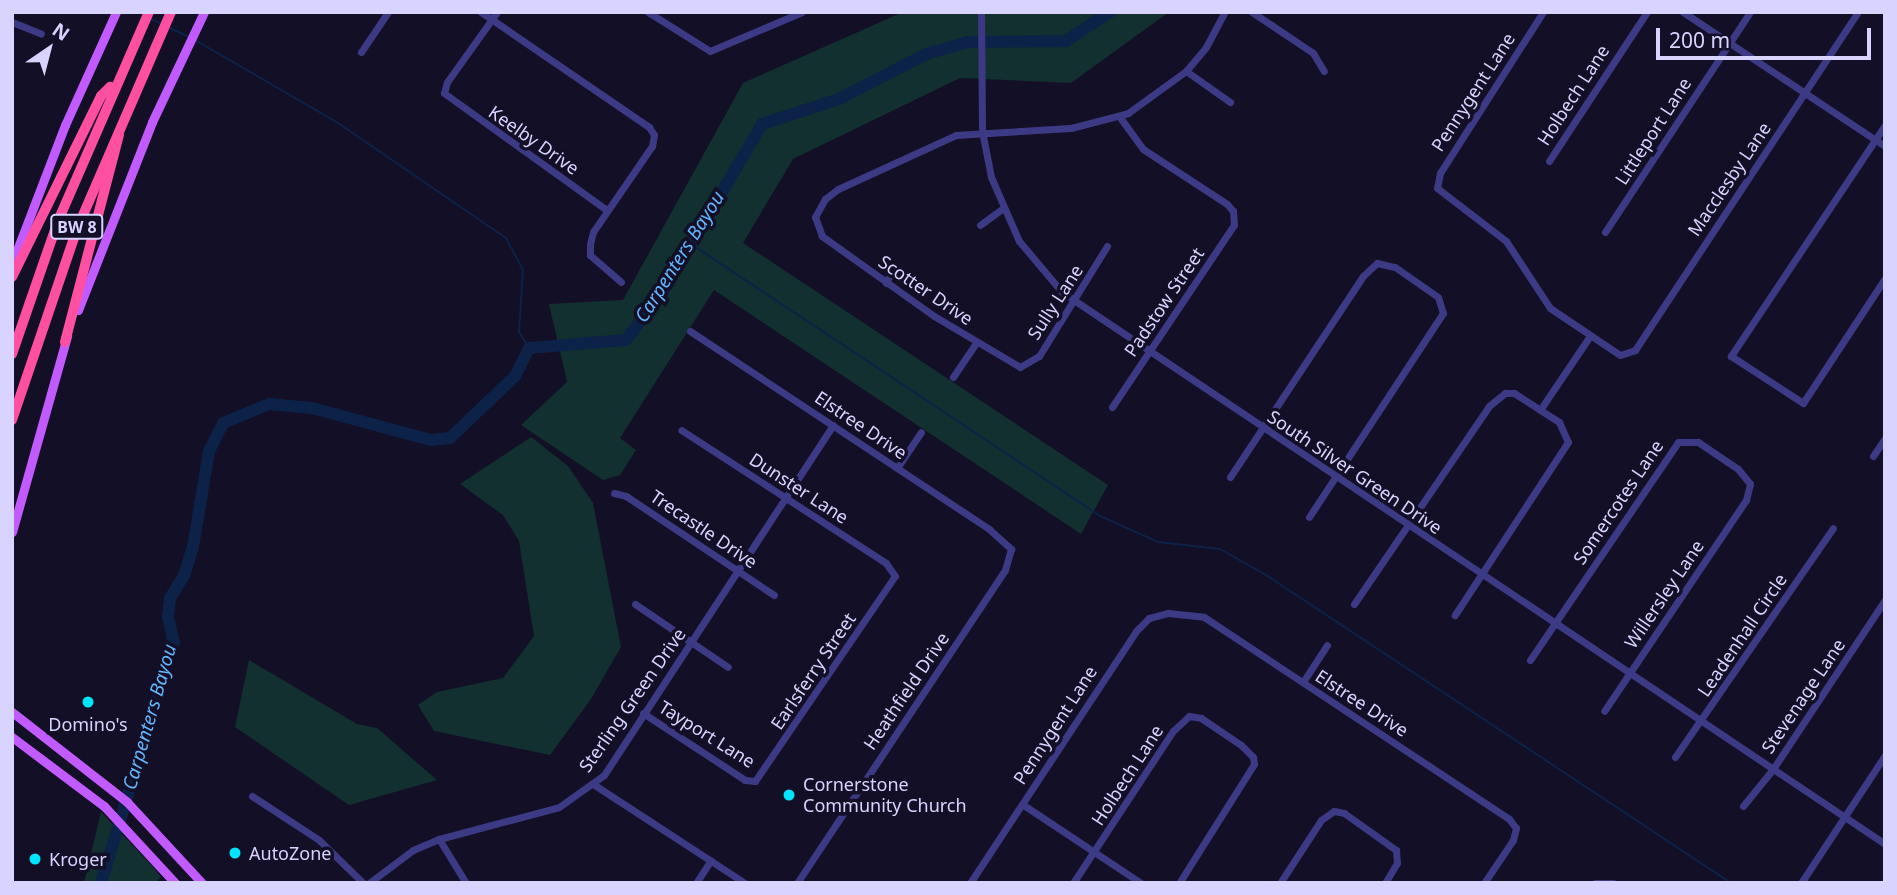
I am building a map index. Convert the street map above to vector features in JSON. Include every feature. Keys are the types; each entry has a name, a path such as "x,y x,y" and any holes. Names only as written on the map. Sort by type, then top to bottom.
{"highway":[{"name":"BW 8","path":"12,354 58,221 117,80 149,12"},
{"name":"BW 8","path":"12,421 57,283 123,115 171,12"},
{"path":"12,277 101,96 117,80"},
{"path":"65,342 115,160 123,115"}],"main road":[{"name":"BW 8","path":"12,263 52,158 115,14"},
{"name":"BW 8","path":"12,532 65,342 202,15"},
{"path":"12,712 110,787 146,821 202,883"},
{"path":"12,737 104,806 136,836 175,883"},
{"path":"159,862 173,850"}],"street":[{"path":"360,52 388,12"},
{"path":"481,12 494,16 649,127 653,135 652,146 593,232 590,255 621,282"},
{"path":"648,12 710,51 802,12"},
{"name":"South Silver Green Drive","path":"981,12 982,131 989,169 1003,208 1029,255 1074,302 1885,844"},
{"path":"982,131 1071,128 1119,116 1163,92 1186,71 1206,47 1225,12"},
{"path":"1252,12 1313,53 1324,71"},
{"name":"Holbech Lane","path":"1549,161 1647,12"},
{"path":"1684,12 1885,146"},
{"name":"Littleport Lane","path":"1605,232 1750,12"},
{"name":"Macclesby Lane","path":"1590,337 1620,355 1635,350 1858,12"},
{"name":"Pennygent Lane","path":"1540,13 1440,173 1440,191 1501,236 1544,302 1590,337"},
{"name":"Keelby Drive","path":"494,16 447,82 444,93 607,210"},
{"path":"12,22 41,34"},
{"path":"1186,71 1230,102"},
{"name":"Padstow Street","path":"1112,407 1234,225 1233,211 1143,149 1119,116"},
{"path":"1885,124 1731,356 1803,403 1885,278"},
{"name":"Scotter Drive","path":"982,131 956,135 830,194 815,217 818,231 886,283 976,343 1021,367"},
{"path":"981,225 1003,208"},
{"name":"Sully Lane","path":"1021,367 1039,356 1107,246"},
{"path":"1230,477 1370,268 1377,263 1395,267 1431,291 1442,307 1439,323 1309,517"},
{"path":"886,283 893,268"},
{"name":"Elstree Drive","path":"690,331 897,468 1011,549"},
{"path":"1540,410 1590,337"},
{"path":"953,377 976,343"},
{"path":"1354,604 1406,524 1497,397 1514,393 1564,428 1568,442 1483,576 1455,614"},
{"name":"Sterling Green Drive","path":"369,883 397,859 439,839 559,807 593,784 787,499 833,425"},
{"name":"Dunster Lane","path":"681,430 886,563 895,576"},
{"path":"897,468 921,432"},
{"path":"1873,456 1885,438"},
{"name":"Somercotes Lane","path":"1530,660 1678,442 1698,442 1738,469 1749,484 1749,493"},
{"name":"Trecastle Drive","path":"614,493 626,495 774,595"},
{"name":"Willersley Lane","path":"1604,711 1749,493"},
{"name":"Leadenhall Circle","path":"1675,757 1702,722 1833,528"},
{"name":"Heathfield Drive","path":"797,883 1005,570 1011,549"},
{"name":"Earlsferry Street","path":"755,781 895,576"},
{"name":"Stevenage Lane","path":"1742,806 1773,769 1885,600"},
{"path":"635,604 728,667"},
{"name":"Pennygent Lane","path":"970,883 1136,631 1161,613 1184,614"},
{"name":"Elstree Drive","path":"1184,614 1204,617 1509,819 1516,828 1484,883"},
{"path":"1303,682 1327,645"},
{"name":"Tayport Lane","path":"643,713 745,780 755,781"},
{"name":"Holbech Lane","path":"1073,883 1174,731 1189,716 1210,723 1253,757 1250,774 1179,883"},
{"path":"1801,883 1885,755"},
{"path":"593,784 745,883"},
{"path":"252,796 319,840 363,883"},
{"path":"1021,804 1141,883"},
{"path":"1280,883 1321,820 1334,811 1344,813 1396,850 1397,863 1385,883"},
{"path":"439,839 466,883"},
{"path":"696,883 711,860"},
{"path":"1597,881 1613,883"}],"green space":[{"path":"903,12 1169,12 1071,83 960,78 793,159 743,243 1108,485 1081,534 714,290 620,438 636,450 620,475 603,480 521,425 567,382 549,304 623,300 743,83"},
{"path":"531,437 568,466 593,503 621,647 591,699 550,755 434,731 418,705 437,692 503,678 534,636 519,541 503,515 460,484"},
{"path":"249,660 357,724 377,728 437,780 349,805 235,727"},
{"path":"101,812 161,877 155,883 84,883"}],"waterway":[{"name":"Carpenters Bayou","path":"101,883 174,643 168,617 170,598 184,576 193,547 209,451 223,423 269,404 312,408 431,440 450,438 515,376 529,348 626,340 664,290 762,124 839,99 926,54 968,42 1066,41 1110,12"},
{"path":"151,19 162,24"},
{"path":"170,28 187,36"},
{"path":"195,40 338,123 506,238 523,270 519,332 529,348"},
{"path":"691,244 1100,516 1158,542 1220,549 1266,575 1731,883"}],"place":[{"name":"Domino's","path":"88,702"},
{"name":"Cornerstone Community Church","path":"789,795"},
{"name":"AutoZone","path":"235,853"},
{"name":"Kroger","path":"35,859"}]}
